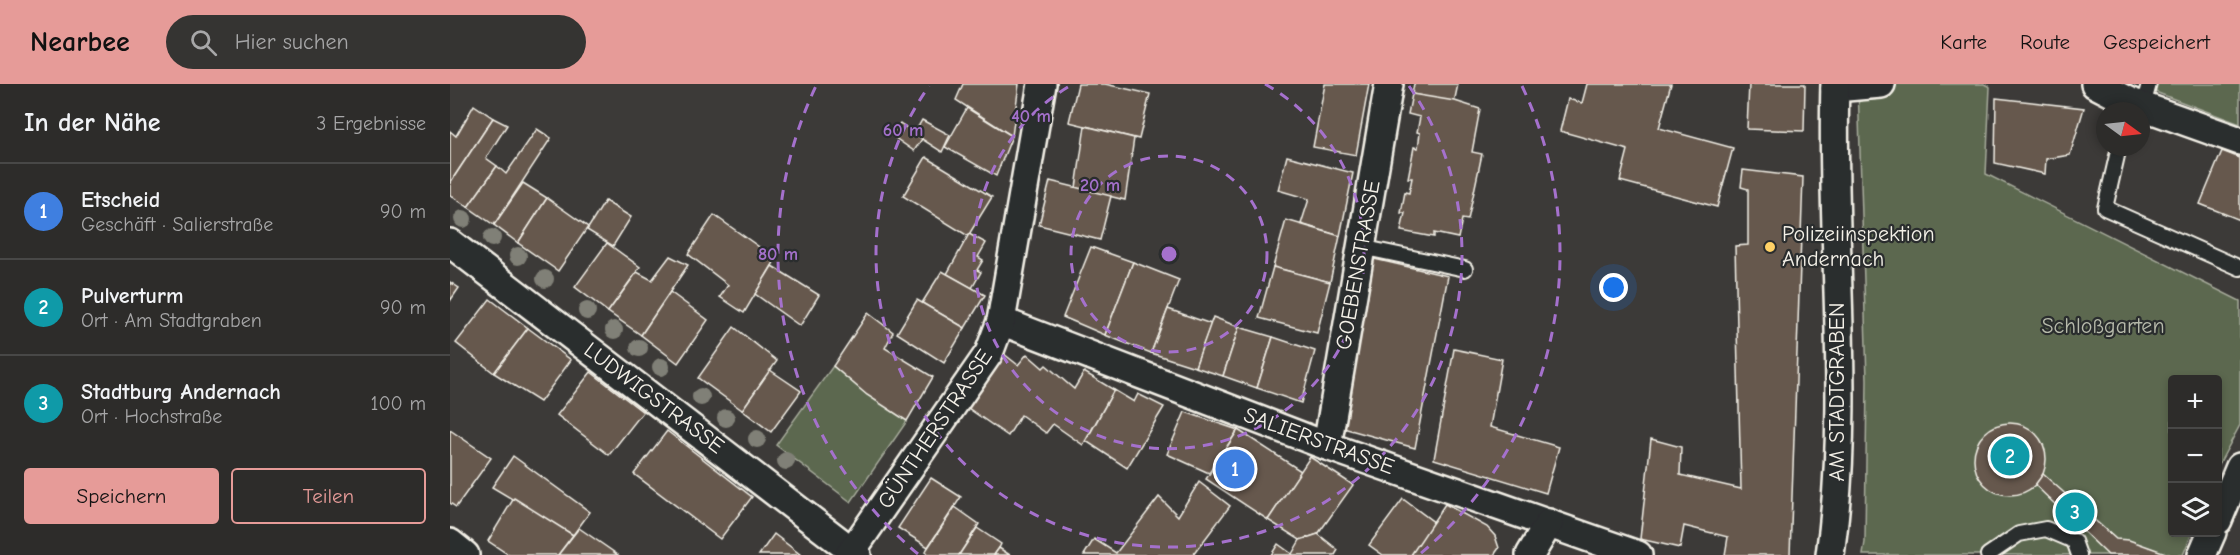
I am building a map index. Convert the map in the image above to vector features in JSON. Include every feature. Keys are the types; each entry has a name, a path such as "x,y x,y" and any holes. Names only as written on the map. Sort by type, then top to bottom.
{"street":[{"name":"GÜNTHERSTRASSE","path":"852,554 989,353 1001,321 1042,84"},
{"name":"GOEBENSTRASSE","path":"1327,446 1389,84"},
{"path":"1835,86 1881,84"},
{"path":"2095,84 2240,141"},
{"name":"AM STADTGRABEN","path":"1830,555 1835,517 1840,392 1833,159 1835,86"},
{"name":"LUDWIGSTRASSE","path":"450,243 852,554"},
{"name":"SALIERSTRASSE","path":"1001,321 1327,446 1638,555"},
{"path":"2222,508 2240,467"},
{"path":"1530,555 1549,523"},
{"path":"2202,555 2210,537"},
{"path":"450,543 465,555"}],"lane":[{"path":"2117,156 2105,208 2240,268"},
{"path":"1360,246 1465,269"},
{"path":"1988,555 2019,534 2046,529 2074,541 2079,555"}],"green space":[{"name":"Schloßgarten","path":"1858,84 1984,84 1990,87 1986,174 2240,301 2240,425 2222,459 2222,375 2168,375 2168,537 2190,537 2183,555 1863,555 1867,380"},
{"path":"2151,84 2240,84 2240,124 2150,90"},
{"path":"833,366 867,395 907,421 851,502 776,445"}],"building":[{"path":"963,84 1019,84 1012,136 956,100"},
{"path":"1078,84 1105,84 1150,94 1139,139 1069,122"},
{"path":"1325,84 1369,84 1356,155 1313,147"},
{"path":"1414,84 1458,84 1454,103 1412,94"},
{"path":"1587,84 1671,84 1659,128 1733,148 1717,207 1620,181 1628,150 1560,131 1568,99 1582,103"},
{"path":"1749,84 1805,84 1804,131 1747,129"},
{"path":"1412,94 1455,101 1480,109 1472,152 1482,154 1468,220 1462,219 1458,238 1434,233 1434,237 1401,231 1405,213 1401,213 1405,192 1409,193 1412,178 1408,178 1414,147 1418,148 1420,133 1417,132 1420,117 1408,114"},
{"path":"1996,98 2084,108 2070,155 2046,159 2045,174 1995,163"},
{"path":"474,105 493,118 450,183 450,131 456,136"},
{"path":"967,108 1012,136 996,176 945,147"},
{"path":"493,118 507,125 486,158 497,166 468,207 450,195 450,183"},
{"path":"922,120 950,135 942,152 914,134"},
{"path":"900,123 922,139 914,151 891,135"},
{"path":"1085,126 1134,138 1125,200 1076,188"},
{"path":"537,129 551,138 494,225 468,207 497,166 506,174"},
{"path":"2222,151 2240,158 2240,220 2200,204"},
{"path":"1287,156 1353,173 1340,236 1301,224 1309,199 1278,190"},
{"path":"926,157 992,197 968,236 903,196"},
{"path":"1743,170 1803,177 1790,555 1725,555 1728,537 1684,526 1680,548 1640,539 1651,439 1681,447 1680,475 1741,489 1735,246 1748,245 1748,189 1741,187"},
{"path":"1050,181 1111,196 1100,240 1039,225"},
{"path":"523,183 547,198 518,243 494,225"},
{"path":"547,198 588,227 558,271 518,243"},
{"path":"605,201 631,217 613,246 587,230"},
{"path":"714,215 776,259 744,313 720,297 728,285 688,254"},
{"path":"1286,220 1340,236 1330,282 1273,267"},
{"path":"969,234 986,243 978,257 983,260 977,270 981,272 972,288 947,274"},
{"path":"607,243 640,267 608,312 575,287"},
{"path":"1091,247 1133,262 1105,335 1063,317"},
{"path":"670,256 688,265 641,335 608,312 637,272 652,280"},
{"path":"1370,258 1448,276 1415,448 1343,428"},
{"path":"1133,262 1179,280 1151,353 1105,335"},
{"path":"772,266 819,295 800,326 755,294"},
{"path":"1273,267 1330,282 1317,333 1259,318"},
{"path":"942,271 985,295 965,328 922,303"},
{"path":"450,282 459,288 450,301"},
{"path":"670,292 708,320 678,363 641,335"},
{"path":"490,299 528,328 494,373 456,343"},
{"path":"917,300 965,328 944,363 897,333"},
{"path":"1168,309 1211,324 1195,367 1151,353"},
{"path":"868,313 893,332 885,348 933,377 907,421 867,395 833,366"},
{"path":"1213,317 1239,327 1223,376 1195,367"},
{"path":"734,327 777,361 742,410 698,378"},
{"path":"1239,327 1273,337 1257,388 1223,376"},
{"path":"528,328 571,360 540,402 494,373"},
{"path":"1273,337 1315,351 1301,403 1257,388"},
{"path":"1454,349 1502,359 1490,427 1559,447 1546,493 1434,459"},
{"path":"1004,354 1018,365 1027,354 1043,368 1046,365 1074,389 1084,372 1114,390 1083,445 1053,424 1046,433 1021,415 1008,436 968,408"},
{"path":"770,370 801,391 771,432 742,410"},
{"path":"591,372 643,412 609,455 557,415"},
{"path":"1114,390 1134,402 1138,394 1164,407 1127,468 1086,441"},
{"path":"1185,412 1238,430 1209,473 1167,454"},
{"path":"2010,423 2030,429 2040,439 2046,459 2040,479 2030,489 2010,495 1990,489 1980,479 1974,459 1980,439 1990,429"},
{"path":"450,430 491,458 456,507 450,503"},
{"path":"1238,430 1301,471 1268,520 1206,479"},
{"path":"667,431 752,497 720,539 634,474"},
{"path":"513,456 590,512 573,535 492,487"},
{"path":"1310,457 1353,485 1318,534 1300,540 1268,520"},
{"path":"2043,474 2116,539 2129,540 2171,555 2108,555 2035,485"},
{"path":"931,478 961,497 928,547 898,528"},
{"path":"1199,482 1230,506 1193,555 1084,555 1094,539 1116,553 1159,497 1178,516"},
{"path":"514,498 573,535 558,555 509,555 488,541"},
{"path":"1403,499 1435,523 1411,555 1383,555 1369,545"},
{"path":"1445,504 1487,527 1495,536 1499,548 1494,555 1411,555"},
{"path":"955,507 979,524 959,555 929,555 925,552"},
{"path":"579,528 618,555 558,555"},
{"path":"977,528 1001,544 999,548 994,555 959,555"},
{"path":"774,534 801,555 759,555"},
{"path":"1318,534 1338,550 1335,555 1271,555 1278,544 1292,554 1300,540"},
{"path":"999,548 1010,555 994,555"}],"place":[{"name":"Polizeiinspektion Andernach","path":"1770,247"},
{"name":"Pulverturm","path":"2010,456"},
{"name":"Etscheid","path":"1235,469"},
{"name":"Stadtburg Andernach","path":"2075,512"}]}
